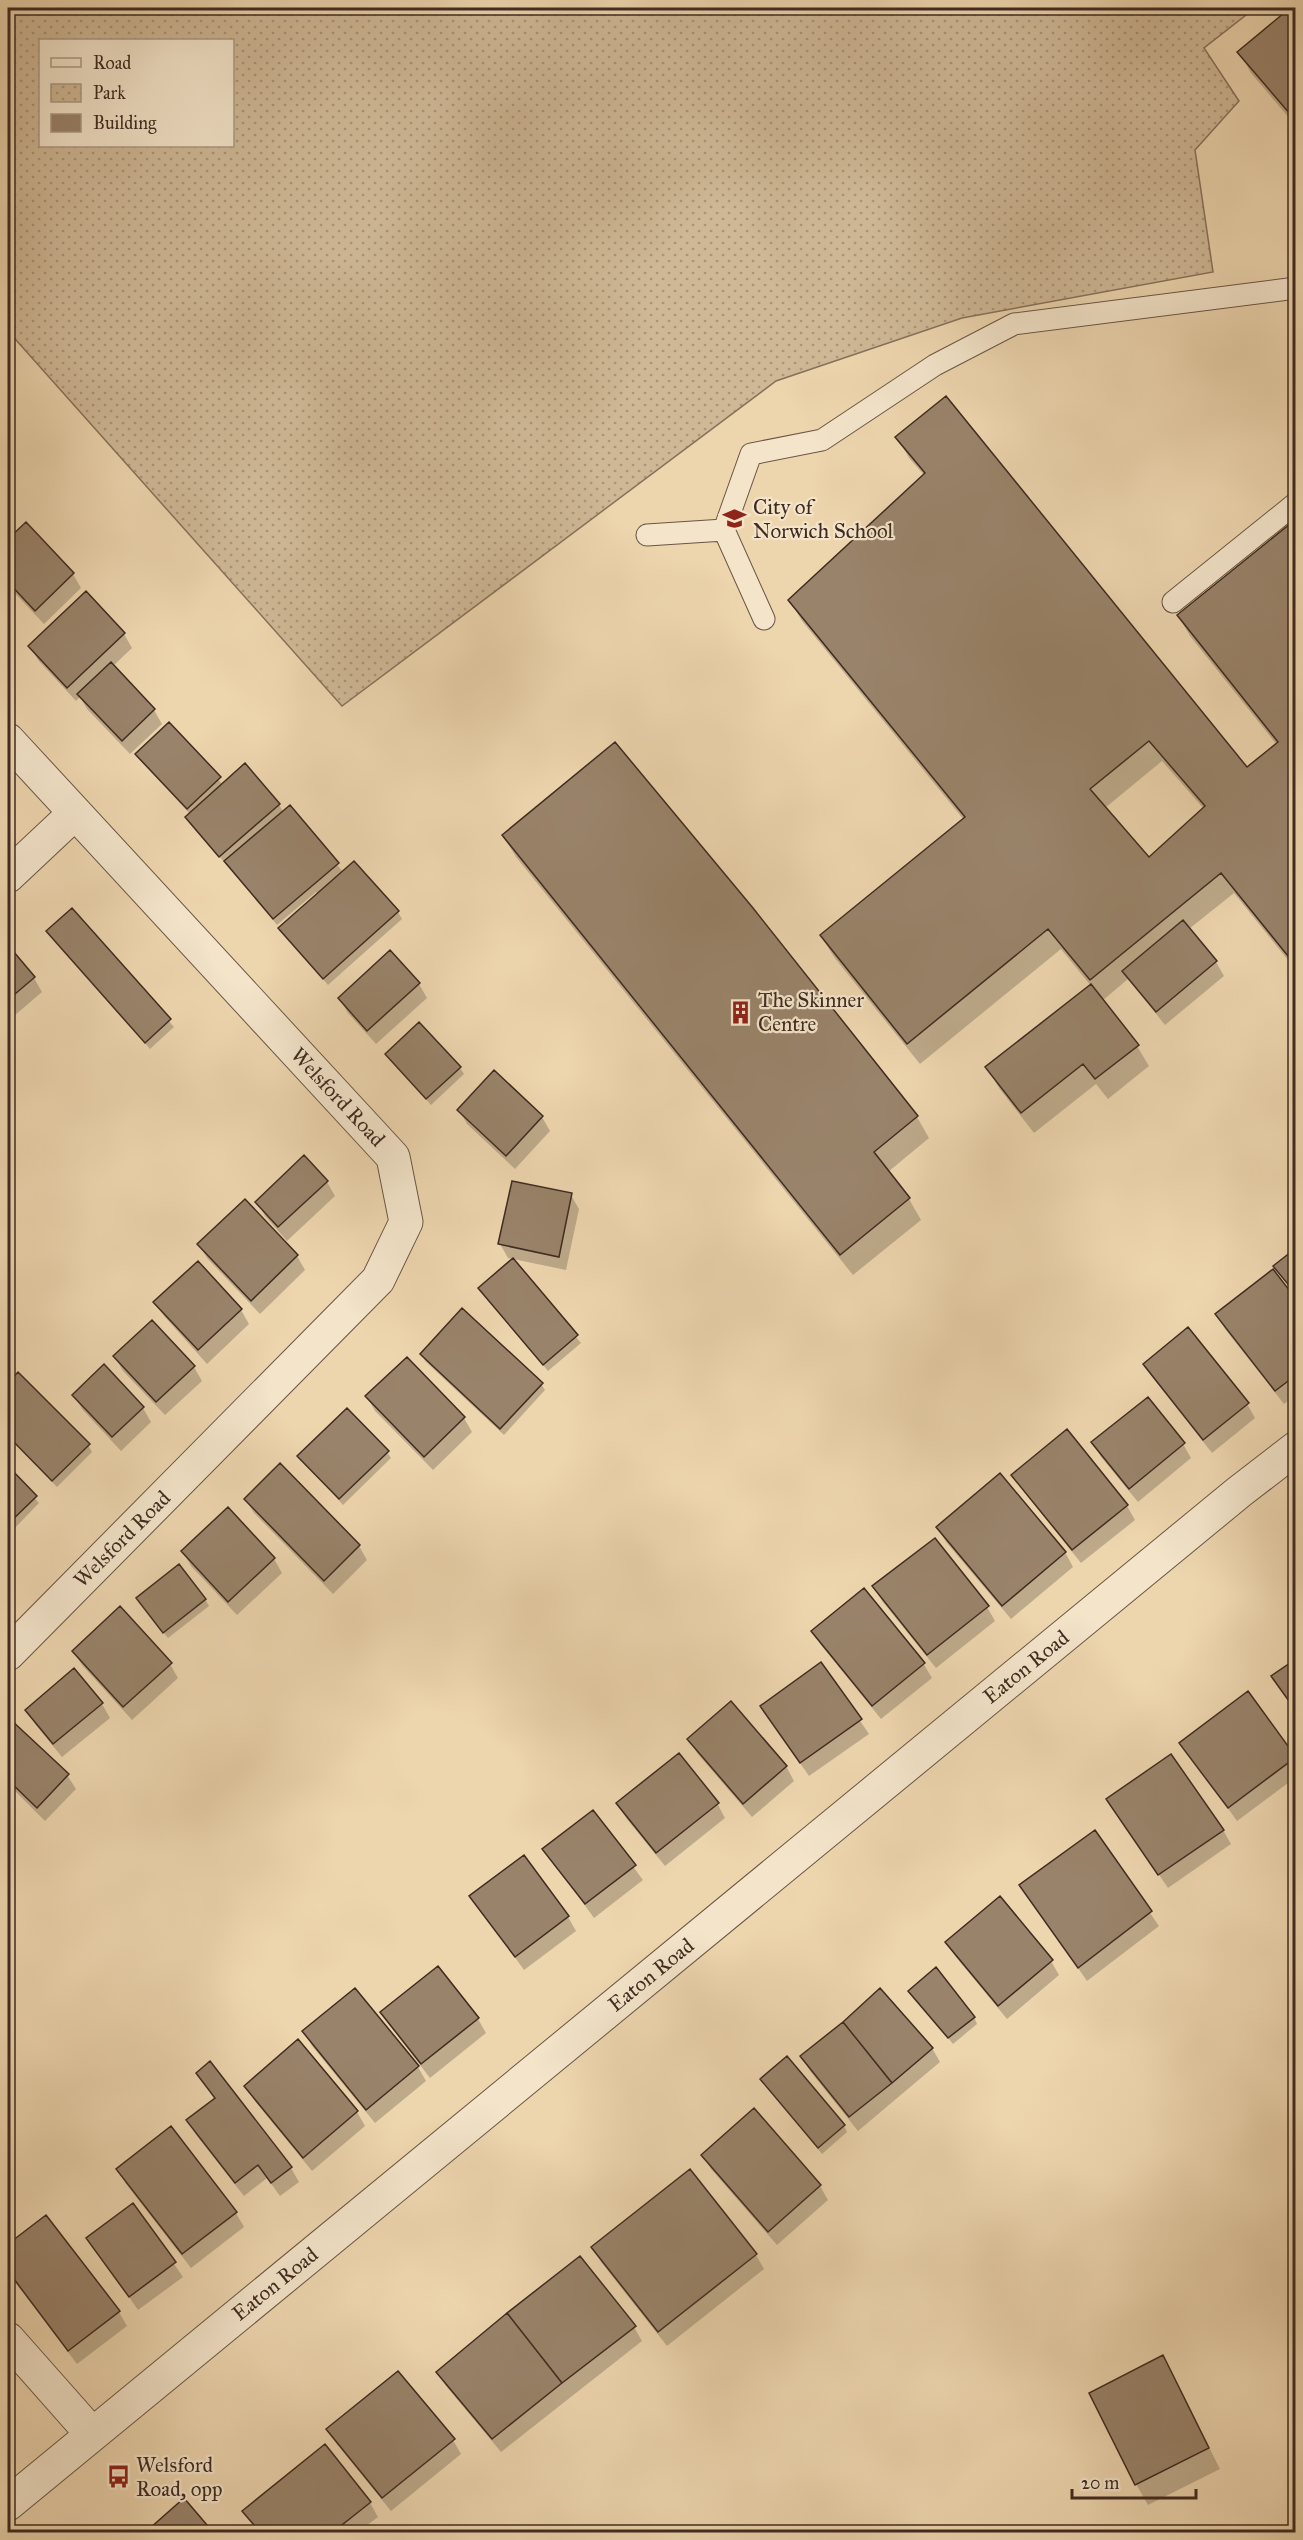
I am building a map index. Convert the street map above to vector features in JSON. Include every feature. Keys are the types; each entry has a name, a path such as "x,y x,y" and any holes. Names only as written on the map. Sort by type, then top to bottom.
{"street":[{"name":"Welsford Road","path":"8,740 393,1157 406,1222 378,1280 8,1654"},
{"path":"8,876 75,813"},
{"name":"Eaton Road","path":"8,2504 1239,1492 1296,1448"},
{"path":"8,2339 92,2434"}],"lane":[{"path":"764,619 724,530 751,454 822,440 935,365 1014,324 1296,288"},
{"path":"1173,602 1296,502"},
{"path":"647,535 724,530"}],"green space":[{"path":"8,8 1255,8 1204,48 1239,101 1195,150 1213,272 962,318 776,381 342,706 8,331"}],"building":[{"path":"1290,8 1296,8 1296,121 1237,52"},
{"path":"946,396 1247,767 1278,742 1177,615 1296,519 1296,966 1221,873 1090,980 1048,929 907,1044 820,935 965,817 788,600 925,473 895,437","holes":["1149,741 1205,806 1149,857 1090,789"]},
{"path":"26,522 74,573 35,611 8,582 8,539"},
{"path":"86,591 125,633 67,688 28,646"},
{"path":"111,662 155,709 122,741 77,694"},
{"path":"169,722 221,777 187,809 135,754"},
{"name":"The Skinner Centre","path":"615,742 753,908 918,1116 874,1152 910,1198 840,1255 502,835"},
{"path":"245,763 280,804 219,857 185,817"},
{"path":"290,805 339,863 273,919 224,861"},
{"path":"354,861 399,911 323,979 278,928"},
{"path":"72,908 171,1019 145,1043 46,931"},
{"path":"1183,920 1217,961 1156,1012 1122,971"},
{"path":"8,945 35,977 8,1000"},
{"path":"390,950 420,983 367,1031 338,998"},
{"path":"1091,984 1139,1045 1095,1079 1083,1064 1021,1113 985,1067"},
{"path":"419,1022 461,1067 426,1099 385,1054"},
{"path":"494,1070 543,1116 506,1156 457,1110"},
{"path":"304,1155 328,1181 278,1227 255,1202"},
{"path":"512,1181 572,1193 559,1257 498,1244"},
{"path":"245,1199 298,1255 251,1301 197,1244"},
{"path":"1296,1248 1296,1294 1273,1266"},
{"path":"513,1258 578,1335 543,1365 478,1288"},
{"path":"198,1261 242,1309 198,1350 153,1302"},
{"path":"1273,1269 1296,1299 1296,1375 1275,1391 1215,1314"},
{"path":"462,1308 543,1383 500,1429 420,1354"},
{"path":"152,1320 195,1366 156,1402 113,1356"},
{"path":"1188,1327 1249,1403 1203,1440 1143,1364"},
{"path":"407,1357 465,1417 424,1457 365,1396"},
{"path":"104,1364 144,1407 112,1437 72,1395"},
{"path":"18,1372 90,1444 52,1481 8,1436 8,1383"},
{"path":"1148,1397 1185,1443 1129,1489 1091,1442"},
{"path":"347,1408 389,1451 339,1499 297,1456"},
{"path":"1067,1429 1128,1505 1072,1550 1011,1475"},
{"path":"280,1463 360,1545 324,1581 244,1499"},
{"path":"8,1466 37,1496 8,1524"},
{"path":"1000,1473 1066,1552 1002,1606 936,1527"},
{"path":"228,1507 275,1558 228,1602 181,1551"},
{"path":"935,1538 989,1606 927,1655 872,1586"},
{"path":"179,1564 206,1599 163,1633 136,1598"},
{"path":"864,1588 925,1663 872,1706 811,1631"},
{"path":"120,1606 172,1663 123,1707 72,1651"},
{"path":"1296,1659 1296,1711 1271,1676"},
{"path":"821,1662 862,1719 800,1763 760,1706"},
{"path":"74,1668 103,1703 53,1744 25,1710"},
{"path":"1248,1691 1296,1757 1228,1808 1179,1743"},
{"path":"731,1701 787,1766 743,1804 687,1739"},
{"path":"10,1719 69,1774 37,1808 8,1780 8,1721"},
{"path":"679,1753 719,1803 656,1853 616,1803"},
{"path":"1171,1754 1224,1830 1158,1875 1106,1799"},
{"path":"593,1810 636,1865 585,1904 542,1849"},
{"path":"1095,1830 1152,1911 1078,1968 1019,1885"},
{"path":"524,1855 569,1916 515,1957 469,1896"},
{"path":"1000,1896 1053,1960 998,2006 945,1942"},
{"path":"438,1966 479,2018 421,2064 380,2012"},
{"path":"936,1967 975,2017 948,2038 908,1991"},
{"path":"355,1988 419,2066 366,2110 302,2031"},
{"path":"880,1988 933,2048 892,2083 843,2022"},
{"path":"843,2022 892,2083 849,2117 800,2056"},
{"path":"298,2039 358,2111 303,2158 244,2086"},
{"path":"787,2056 845,2125 818,2148 760,2079"},
{"path":"210,2061 292,2167 271,2183 258,2165 235,2183 186,2120 215,2098 196,2073"},
{"path":"754,2108 821,2185 768,2232 701,2155"},
{"path":"171,2126 237,2212 182,2254 116,2169"},
{"path":"690,2169 757,2254 658,2332 591,2247"},
{"path":"133,2203 176,2262 129,2297 86,2238"},
{"path":"46,2215 120,2311 68,2351 8,2271 8,2244"},
{"path":"580,2256 636,2326 562,2383 507,2313"},
{"path":"507,2313 562,2383 492,2439 436,2372"},
{"path":"1163,2355 1209,2448 1135,2485 1089,2393"},
{"path":"398,2371 455,2439 382,2498 326,2429"},
{"path":"325,2444 371,2502 333,2532 260,2532 242,2511"},
{"path":"184,2498 213,2532 153,2532 149,2529"}],"place":[{"name":"City of Norwich School","path":"735,519"},
{"name":"The Skinner Centre","path":"740,1012"},
{"name":"Welsford Road, opp","path":"118,2477"}]}
